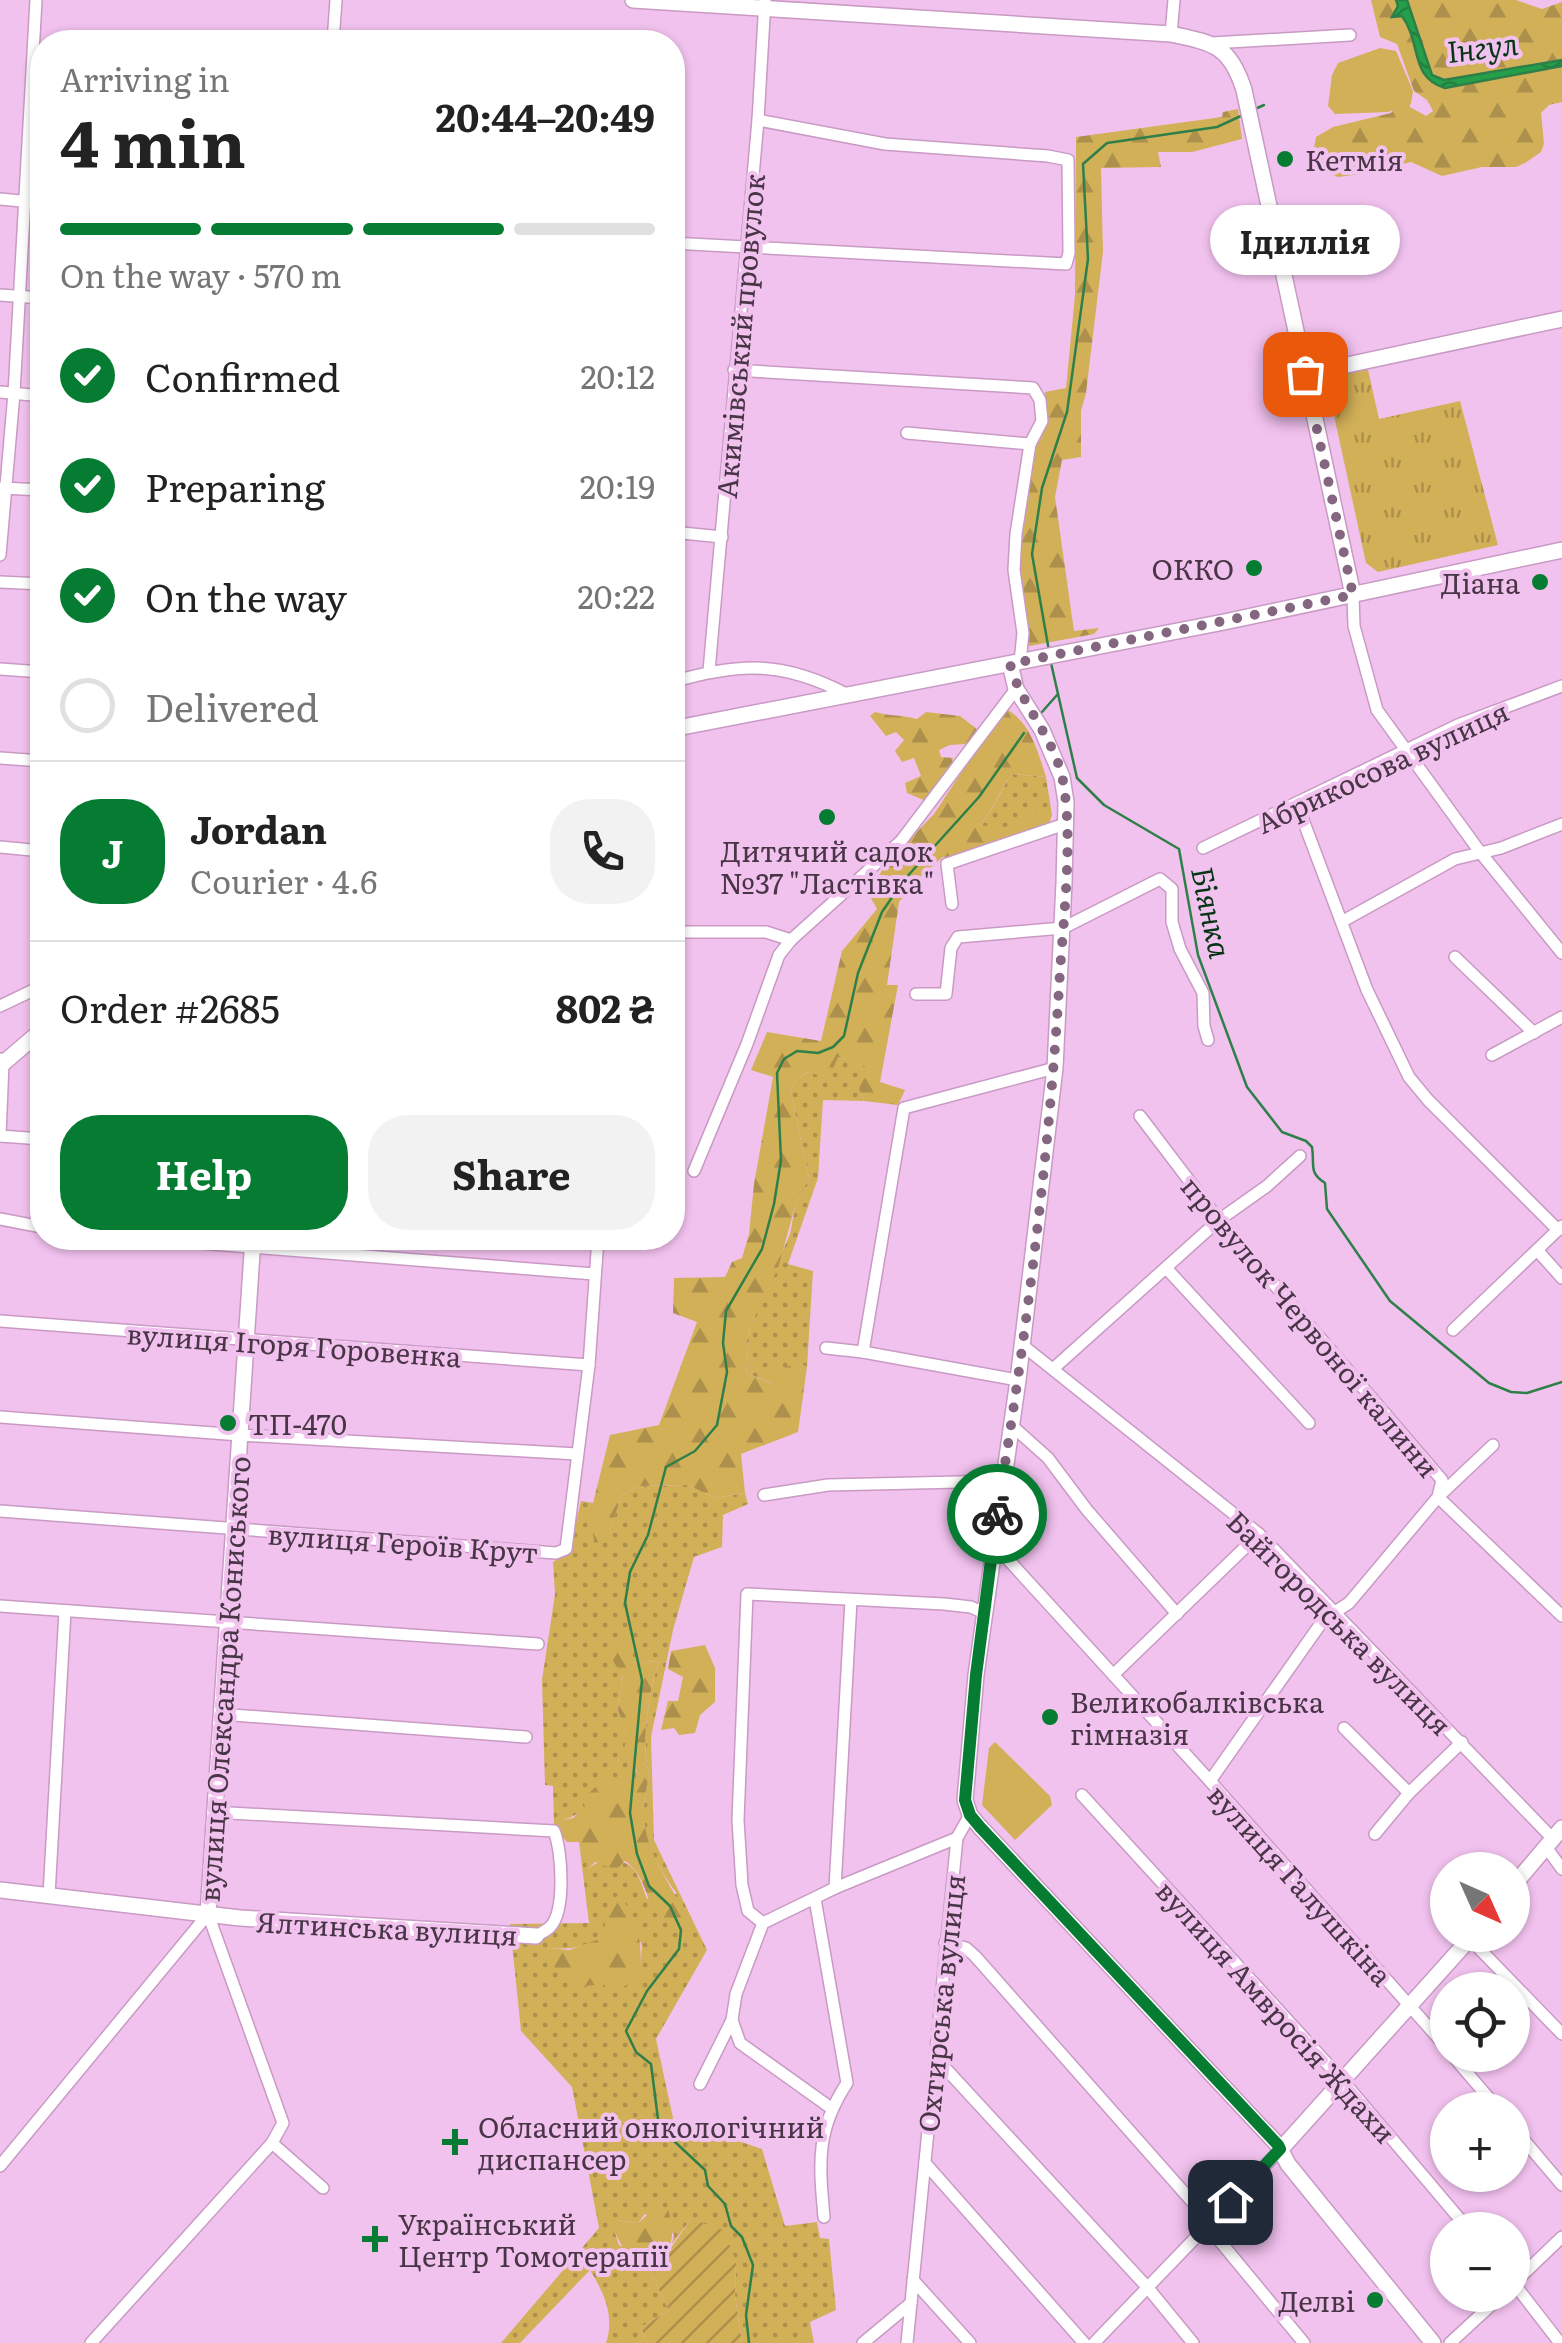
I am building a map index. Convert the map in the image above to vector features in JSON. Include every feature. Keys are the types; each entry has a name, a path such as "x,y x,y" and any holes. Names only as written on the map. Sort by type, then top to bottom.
{"street":[{"path":"36,0 36,30"},
{"path":"334,30 336,0"},
{"path":"633,0 764,4 1170,34 1212,43 1350,35"},
{"path":"1170,34 1174,0"},
{"name":"Акимівський провулок","path":"709,672 758,120 764,4"},
{"path":"1212,43 1234,64 1244,90 1353,595 1354,626 1377,710 1480,852 1562,953"},
{"path":"685,245 1066,264 1068,160 885,144 758,120"},
{"path":"0,555 7,393 30,145"},
{"path":"0,200 30,202"},
{"path":"0,295 30,297"},
{"path":"1305,374 1562,319"},
{"path":"694,1171 761,1010 779,955 901,841 1016,689 1022,614 1014,570 1022,483 1030,444 1042,421 1040,400 1033,388 734,370"},
{"path":"908,433 1030,444"},
{"path":"3,488 30,489"},
{"path":"685,533 722,537"},
{"path":"685,726 1021,662 1562,550"},
{"path":"0,582 30,583"},
{"path":"685,678 755,668 792,670 848,695"},
{"path":"0,669 30,671"},
{"name":"Абрикосова вулиця","path":"1202,848 1458,725 1562,686"},
{"path":"1016,689 1042,730 1062,776 1063,928 1055,1068 1018,1380 984,1613 965,1800 970,1815 1280,2149 1288,2164 1434,2343"},
{"path":"0,758 30,761"},
{"path":"1297,804 1368,990 1408,1077 1560,1228 1453,1330"},
{"path":"952,904 947,864 1065,824"},
{"path":"1343,921 1455,859 1501,848 1562,824"},
{"path":"0,847 30,850"},
{"path":"916,994 946,994 951,948 958,937 1063,928 1160,880 1172,889 1172,922 1180,948 1203,993 1208,1040"},
{"path":"685,932 766,932 791,940"},
{"path":"1455,957 1534,1033"},
{"path":"0,1006 30,992"},
{"path":"1492,1054 1562,1017"},
{"path":"30,1040 1,1063 0,1136 30,1138"},
{"path":"864,1352 904,1108 1055,1068"},
{"name":"провулок Червоної калини","path":"1140,1116 1219,1220 1442,1480 1438,1497 1562,1616"},
{"path":"1054,1368 1219,1220 1267,1186 1300,1156"},
{"path":"0,1219 30,1225"},
{"name":"вулиця Олександра Кониського","path":"0,2166 208,1914 252,1250"},
{"path":"338,1250 594,1274"},
{"path":"0,1417 577,1454 589,1366 597,1250"},
{"path":"1537,1250 1562,1278"},
{"path":"1167,1269 1309,1423"},
{"name":"вулиця Ігоря Горовенка","path":"0,1322 589,1366"},
{"name":"Байгородська вулиця","path":"1021,1344 1259,1534 1553,1838 1562,1869"},
{"path":"826,1348 1018,1380"},
{"path":"1010,1424 1048,1458 1087,1510 1177,1614"},
{"path":"1210,1781 1324,1619 1349,1602 1438,1497 1493,1444"},
{"name":"вулиця Героїв Крут","path":"0,1511 556,1552 566,1549 577,1454"},
{"path":"764,1494 828,1485 1003,1481"},
{"path":"1113,1675 1259,1534"},
{"name":"вулиця Галушкіна","path":"993,1543 1430,2028"},
{"path":"763,1922 748,1911 742,1885 738,1820 747,1594 944,1604 984,1613"},
{"path":"835,1888 851,1600"},
{"path":"0,1606 538,1644"},
{"path":"49,1895 64,1611"},
{"path":"220,1714 526,1737"},
{"path":"1344,1728 1409,1793"},
{"path":"1375,1834 1409,1793 1462,1742"},
{"name":"вулиця Амвросія Ждахи","path":"1082,1795 1343,2081 1455,2212"},
{"path":"213,1812 554,1831 560,1860 558,1914 536,1936"},
{"name":"Охтирська вулиця","path":"907,2343 957,1838 970,1815"},
{"path":"700,2084 732,2020 736,1994 763,1922 957,1838"},
{"path":"1530,1865 1553,1838"},
{"name":"Ялтинська вулиця","path":"0,1890 208,1914 536,1936"},
{"path":"815,1899 847,2083 831,2108 820,2140 824,2217"},
{"path":"91,2343 272,2143 283,2123 208,1914"},
{"path":"945,1943 966,1948 975,1956 1210,2222 1214,2234 1304,2343"},
{"path":"1094,2343 1280,2149 1458,1952"},
{"path":"1485,1952 1562,2034"},
{"path":"732,2020 740,2042 831,2108"},
{"path":"935,2057 1148,2288 1193,2343"},
{"name":"вулиця Галушкіна","path":"1467,2072 1484,2092"},
{"path":"272,2143 322,2188"},
{"path":"1530,2147 1562,2185"},
{"path":"925,2164 1084,2343"},
{"path":"1530,2267 1562,2237"},
{"path":"913,2280 970,2343"},
{"path":"863,2343 911,2303"},
{"path":"1530,2305 1560,2343"},
{"path":"1450,2343 1484,2312"}],"green space":[{"path":"1371,0 1516,0 1542,9 1562,2 1562,102 1549,105 1541,113 1541,152 1516,167 1482,167 1442,176 1411,162 1338,177 1323,171 1313,154 1316,137 1333,127 1391,113 1399,102 1409,98 1410,107 1426,116 1433,111 1427,100 1414,91 1397,44 1380,37"},
{"path":"1380,48 1396,51 1413,91 1411,104 1388,112 1335,114 1328,106 1332,75 1338,63"},
{"path":"1238,109 1242,139 1192,152 1158,152 1161,167 1101,168 1103,252 1081,411 1081,457 1062,460 1055,497 1074,631 1099,628 1094,634 1024,647 1022,510 1045,392 1066,388 1075,295 1076,137 1222,117 1223,112"},
{"path":"1367,365 1379,419 1460,401 1498,545 1378,572 1366,563 1325,374"},
{"path":"1004,708 1027,729 1046,777 1012,774 980,825 994,827 997,832 1032,811 1046,819 1048,827 957,857 943,857 899,902 887,985 898,985 880,1082 905,1090 898,1105 864,1101 859,1089 865,1066 838,1057 829,1078 808,1072 790,1089 809,1178 795,1207 778,1268 750,1327 746,1373 771,1383 774,1371 798,1363 807,1367 798,1432 741,1454 745,1493 715,1498 688,1485 638,1486 621,1496 609,1536 594,1545 593,1503 610,1435 659,1425 697,1322 673,1313 674,1278 725,1277 732,1262 742,1258 773,1077 751,1070 767,1032 821,1041 842,951 877,909 868,893 886,864 934,814"},
{"path":"875,712 917,719 926,712 960,716 977,729 967,744 939,750 941,757 953,758 951,768 926,801 907,793 905,783 921,776 914,758 902,762 895,751 904,740 896,732 886,736 870,716"},
{"path":"1012,774 1046,777 1052,815 1048,827 997,833 979,826"},
{"path":"838,1057 866,1066 859,1089 864,1101 823,1100 818,1178 788,1264 813,1271 807,1367 798,1363 772,1383 746,1373 750,1327 809,1178 790,1089 799,1077"},
{"path":"688,1485 715,1498 745,1493 748,1504 723,1515 722,1547 694,1557 673,1630 651,1737 654,1840 707,1950 656,2039 676,2132 718,2134 762,2149 785,2226 817,2222 820,2238 829,2239 836,2310 810,2322 814,2343 742,2343 735,2295 736,2261 691,2219 672,2244 674,2234 645,2214 638,2223 617,2220 615,2233 619,2245 641,2256 662,2260 652,2275 669,2311 641,2327 647,2343 606,2343 607,2305 590,2270 520,2343 501,2343 599,2228 572,2087 521,2031 510,1924 589,1923 579,1842 567,1842 554,1827 553,1786 545,1785 542,1680 555,1594 553,1562 569,1551 581,1501 593,1503 595,1544 609,1535 621,1496 638,1486","holes":["622,1631 629,1635 631,1663 659,1661 647,1719 650,1774 644,1824 658,1865 677,1894 647,1899 635,1871 626,1863 604,1862 588,1869 585,1845 563,1820 636,1778 637,1766 618,1710 623,1676 613,1651","607,1920 635,1924 642,1947 639,1979 549,1948 576,1947 602,1938"]},
{"path":"622,1630 629,1634 632,1663 659,1661 647,1718 650,1774 644,1820 654,1855 691,1928 674,1925 655,1912 641,1880 625,1861 615,1870 595,1862 587,1870 582,1845 561,1834 563,1820 573,1818 585,1807 583,1800 601,1783 619,1777 636,1778 637,1766 621,1760 627,1737 618,1710 623,1676 609,1655"},
{"path":"705,1645 715,1668 715,1702 700,1715 695,1733 679,1735 674,1728 661,1730 668,1701 678,1701 683,1677 668,1669 671,1651"},
{"path":"995,1742 1050,1796 1052,1805 1015,1840 982,1805 989,1748"},
{"path":"617,1896 636,1923 640,1979 611,1992 603,1984 578,1987 551,1968 548,1948 569,1950 602,1938 610,1900"},
{"path":"658,2206 668,2209 671,2224 672,2236 666,2253 662,2260 641,2256 629,2259 615,2233 616,2220 638,2223"},
{"path":"691,2219 723,2230 736,2261 735,2295 742,2343 647,2343 641,2327 669,2311 652,2275"}],"water":[{"path":"1396,0 1407,0 1432,75 1444,80 1562,60 1562,66 1445,88 1434,83 1421,68 1402,16 1392,17 1398,6"}],"waterway":[{"name":"Біянка","path":"1255,109 1264,105"},
{"name":"Біянка","path":"1049,651 1032,554 1042,488 1067,412 1088,259 1083,164 1107,143 1217,127 1243,115"},
{"name":"Біянка","path":"1051,663 1077,778 1104,805 1179,849 1198,955 1247,1087 1282,1132 1312,1147 1314,1172 1325,1183 1327,1209 1390,1301 1489,1383 1511,1392 1527,1393 1562,1382"},
{"path":"1042,712 1057,695"},
{"path":"749,2343 746,2315 753,2265 742,2237 731,2226 725,2204 708,2186 705,2170 659,2127 651,2064 636,2052 626,2031 647,1991 679,1949 681,1930 670,1906 649,1886 637,1854 630,1813 642,1680 625,1603 630,1572 648,1535 666,1467 695,1451 717,1425 727,1372 723,1343 726,1311 762,1249 774,1204 781,1160 777,1073 784,1059 797,1051 818,1053 833,1047 844,1036 858,973 882,912 904,880 979,797 1024,733"}],"way so far":[{"path":"997,1514 1018,1380 1055,1068 1066,802 1052,750 1016,689 1010,664 1353,595 1305,374"}],"place":[{"name":"Кетмія","path":"1285,159"},
{"name":"Ідиллія","path":"1305,374"},
{"name":"ОККО","path":"1254,568"},
{"name":"Діана","path":"1540,582"},
{"name":"Дитячий садок №37 \"Ластівка\"","path":"827,817"},
{"name":"ТП-470","path":"228,1423"},
{"name":"Великобалківська гімназія","path":"1050,1717"},
{"name":"Обласний онкологічний диспансер","path":"455,2142"},
{"name":"Український Центр Томотерапії","path":"375,2239"},
{"name":"Делві","path":"1375,2300"}],"route":[{"path":"997,1514 976,1675 967,1808 980,1827 1278,2145 1280,2149 1230,2202"}],"water label":[{"name":"Інгул","path":"1482,46"}]}
